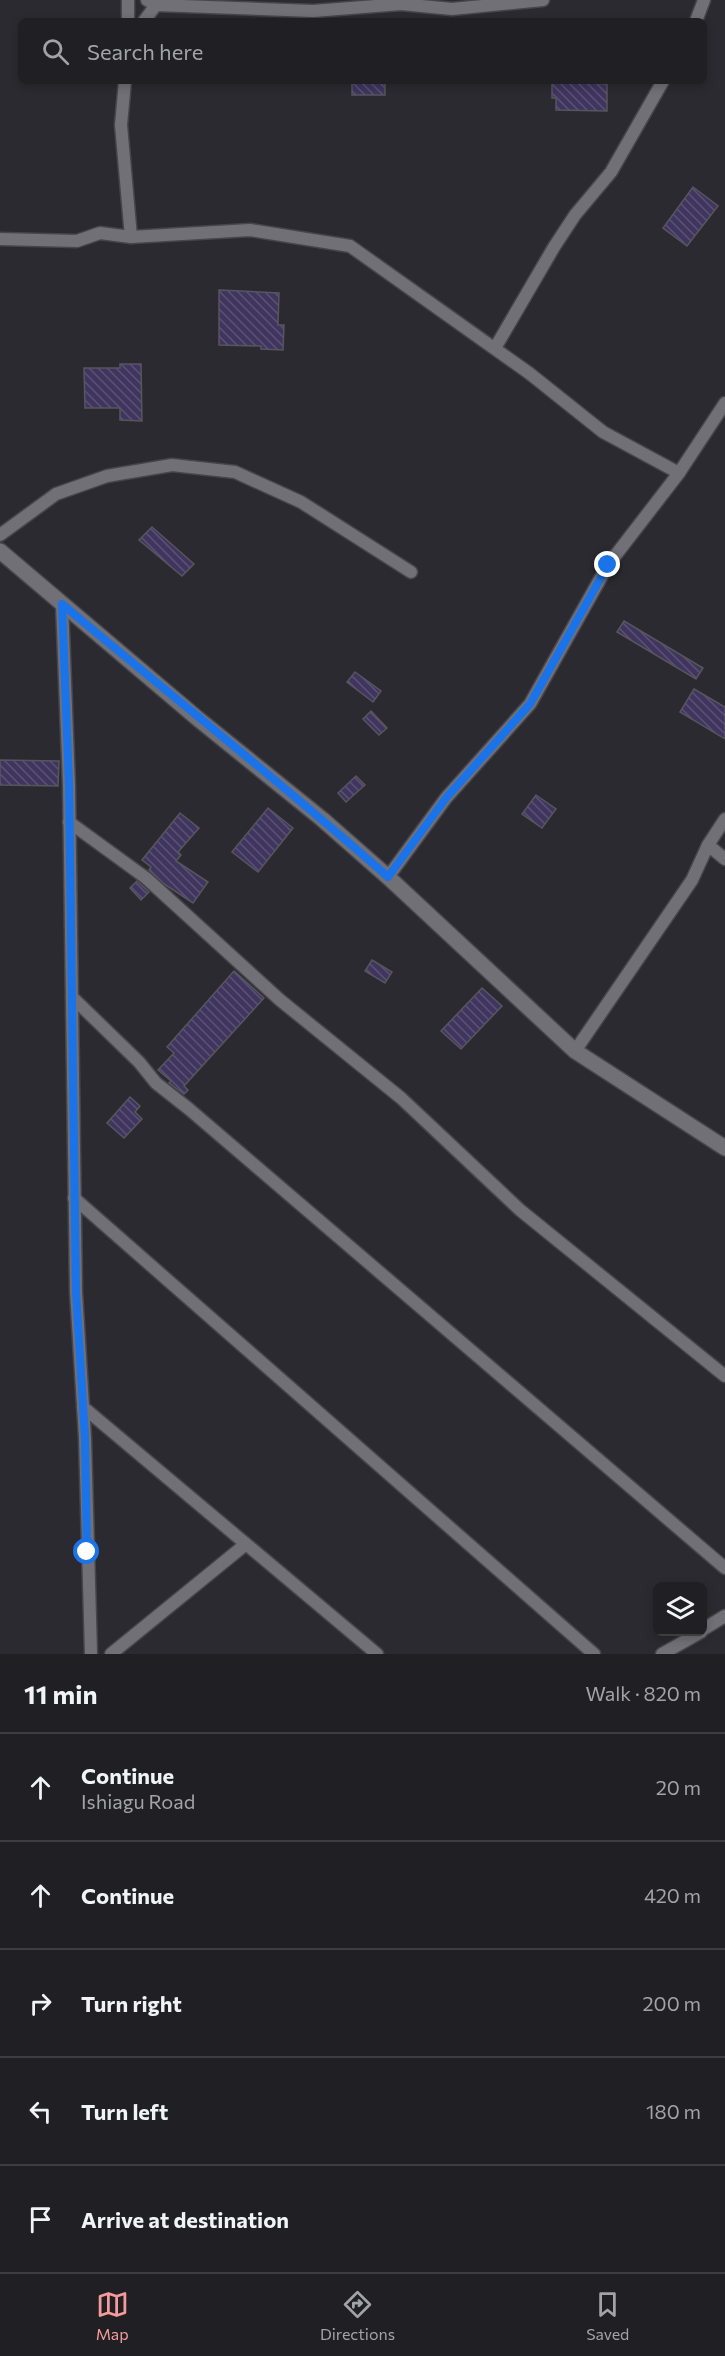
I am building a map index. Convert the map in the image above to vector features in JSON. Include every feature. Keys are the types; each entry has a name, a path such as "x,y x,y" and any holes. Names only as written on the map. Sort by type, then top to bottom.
{"street":[{"path":"128,0 128,18"},
{"path":"145,18 152,3 313,11 400,4 452,9 543,0"},
{"path":"697,18 704,0"},
{"path":"125,84 121,125 131,237"},
{"path":"495,348 575,215 611,172 661,84"},
{"path":"0,239 77,241 100,233 131,237 250,230 350,246 495,348 603,432 679,473"},
{"path":"388,877 446,798 530,704 608,565 679,473 725,403"},
{"path":"0,535 56,494 107,476 172,465 235,472 301,502 411,572"},
{"path":"0,551 197,718 322,819 388,877 575,1051 725,1148"},
{"path":"62,604 69,822 76,1292 83,1407 91,1654"},
{"path":"575,1051 692,880 708,845 725,819"},
{"path":"69,822 146,878 280,1000 400,1098 520,1210 725,1376"},
{"path":"708,845 725,859"},
{"path":"72,997 139,1062 156,1083 725,1568"},
{"path":"74,1198 594,1654"},
{"path":"83,1407 372,1653"},
{"path":"111,1654 246,1544"},
{"path":"707,1628 725,1616"},
{"path":"662,1654 693,1636"}],"building":[{"path":"352,84 385,84 385,95 352,95"},
{"path":"552,84 607,84 607,111 556,110 556,98 552,98"},
{"path":"693,187 718,206 687,246 663,228"},
{"path":"219,290 279,293 278,325 284,325 283,350 261,349 261,346 219,345"},
{"path":"120,364 141,364 142,421 120,420 120,408 85,408 84,368 120,368"},
{"path":"152,527 194,564 182,576 139,540"},
{"path":"624,621 703,668 696,679 617,632"},
{"path":"355,672 381,691 373,702 347,682"},
{"path":"694,689 725,707 725,739 680,712"},
{"path":"371,711 387,728 379,735 363,719"},
{"path":"0,760 59,761 58,786 0,785"},
{"path":"356,776 365,785 346,802 338,793"},
{"path":"536,795 556,809 542,828 522,814"},
{"path":"268,808 293,828 258,872 232,852"},
{"path":"180,813 199,828 178,852 181,855 176,861 208,882 193,903 164,884 149,870 151,867 142,860"},
{"path":"137,881 149,892 141,900 130,888"},
{"path":"372,960 392,972 385,983 365,971"},
{"path":"234,971 264,998 184,1086 188,1090 184,1094 169,1083 171,1081 158,1070 174,1053 167,1047"},
{"path":"482,988 502,1006 461,1049 441,1031"},
{"path":"130,1097 140,1106 135,1112 142,1119 124,1138 107,1123"}],"route":[{"path":"87,1552 85,1438 76,1292 69,784 62,604 197,718 322,819 388,877 446,798 530,704 608,565"}]}
